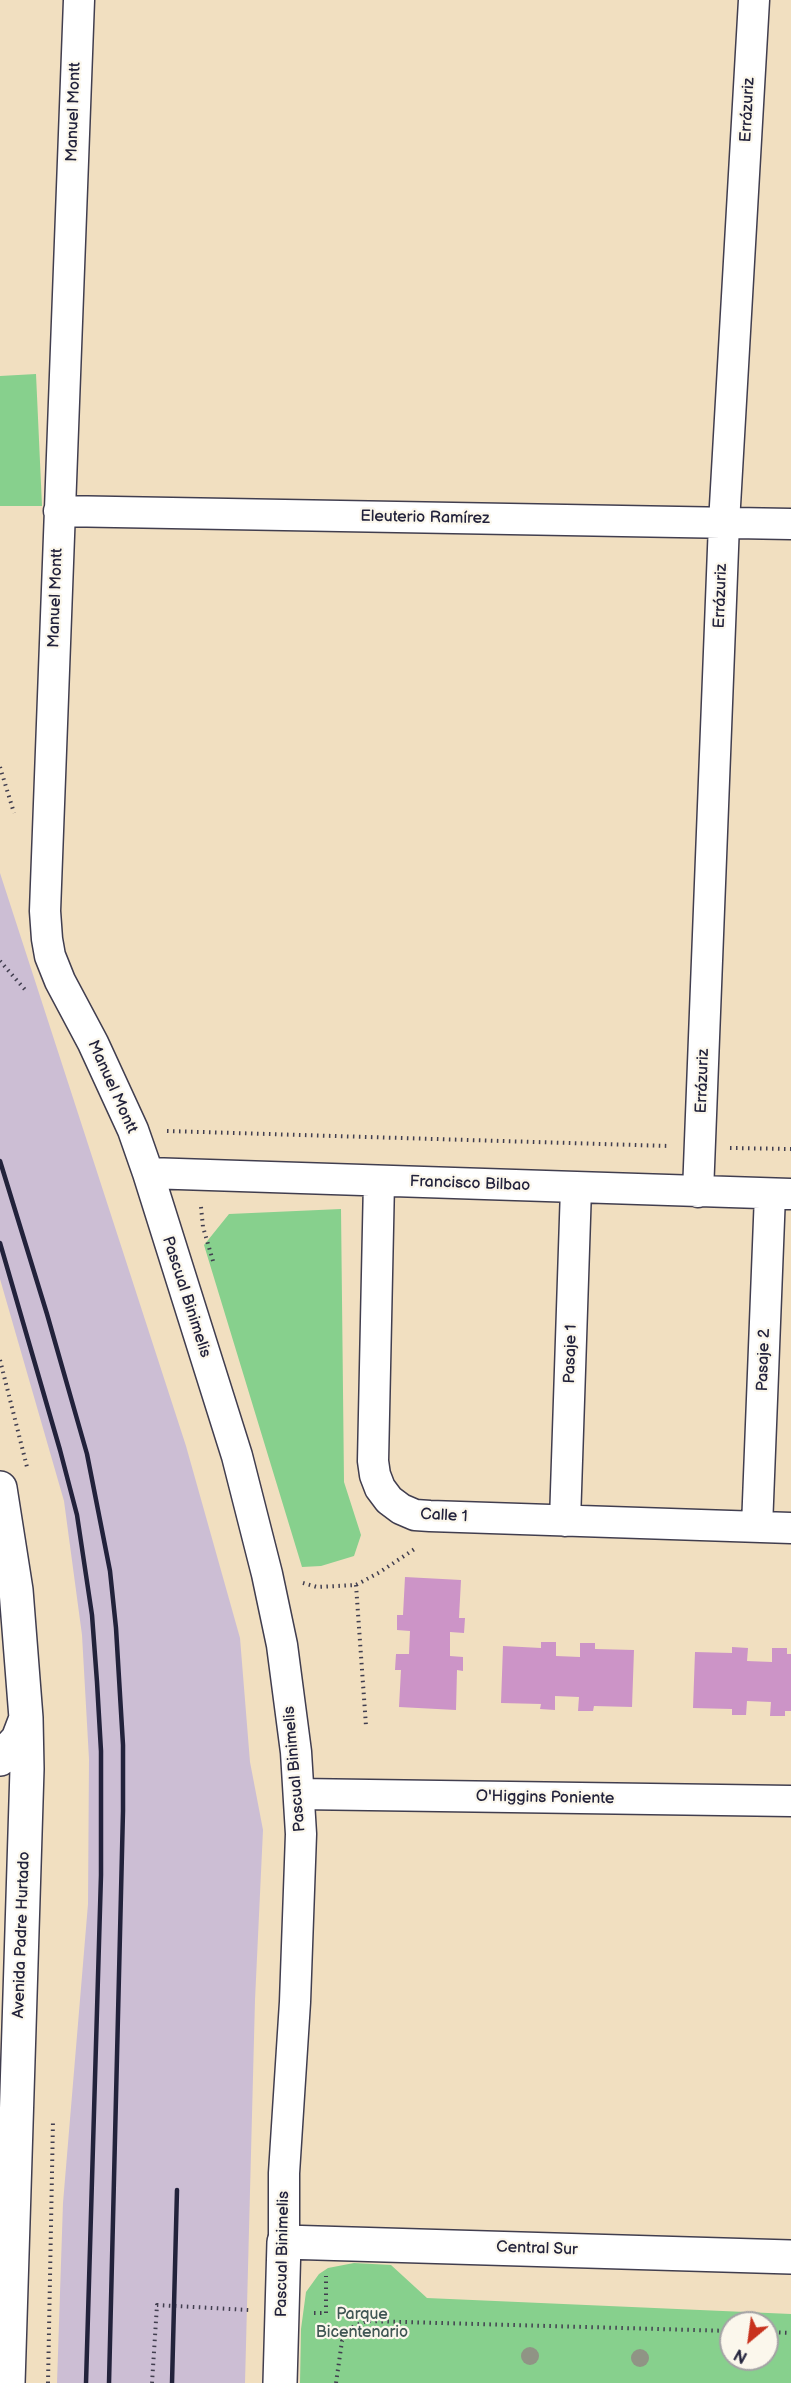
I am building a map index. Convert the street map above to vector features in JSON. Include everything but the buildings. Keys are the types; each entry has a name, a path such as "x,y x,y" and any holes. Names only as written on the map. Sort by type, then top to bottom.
{"main road":[{"name":"Avenida Padre Hurtado","path":"0,1488 16,1590 26,1718 26,1832 20,1954 8,2383"},
{"path":"0,1759 18,1739 26,1718"},
{"name":"Central Sur","path":"284,2242 791,2257"},
{"name":"Pascual Binimelis","path":"280,2383 284,2242"}],"street":[{"name":"Manuel Montt","path":"79,0 59,511 45,911 46,939 60,981 93,1043 133,1130 148,1173"},
{"name":"Errázuriz","path":"698,1192 724,523 754,0"},
{"name":"Eleuterio Ramírez","path":"59,511 791,524"},
{"name":"Francisco Bilbao","path":"148,1173 780,1194"},
{"name":"Pascual Binimelis","path":"148,1173 237,1456 267,1574 282,1646 292,1711 299,1794 300,1892 285,2173 284,2242"},
{"name":"Calle 1","path":"379,1181 373,1461 380,1488 389,1500 415,1515 791,1528"},
{"name":"Pasaje 1","path":"565,1521 576,1188"},
{"name":"Pasaje 2","path":"757,1527 780,1194"},
{"name":"O'Higgins Poniente","path":"299,1794 791,1802"}],"path":[{"path":"133,1130 791,1149"},
{"path":"267,1574 317,1587 356,1585 431,1539 430,1516"},
{"path":"356,1585 366,1726"},
{"path":"152,2383 157,2306"},
{"path":"336,2383 342,2341 354,2326 367,2321 719,2331"}],"shaded area":[{"path":"0,873 186,1446 240,1638 250,1762 263,1830 255,2000 245,2383 57,2383 63,2203 88,1904 89,1759 82,1635 64,1501 0,1279"}],"green space":[{"path":"36,374 42,506 0,506 0,376"},
{"path":"341,1209 344,1482 361,1535 354,1556 321,1566 302,1567 204,1245 229,1214"},
{"name":"Parque Bicentenario","path":"354,2263 391,2265 427,2298 723,2311 719,2311 719,2371 779,2371 779,2313 791,2314 791,2383 300,2383 301,2329 306,2292 319,2274 328,2268"}],"railway":[{"path":"0,1161 87,1454 110,1571 116,1628 123,1745 123,1811 109,2383"},
{"path":"0,1243 77,1515 92,1615 101,1751 101,1875 86,2383"},
{"path":"172,2383 177,2190"}]}
